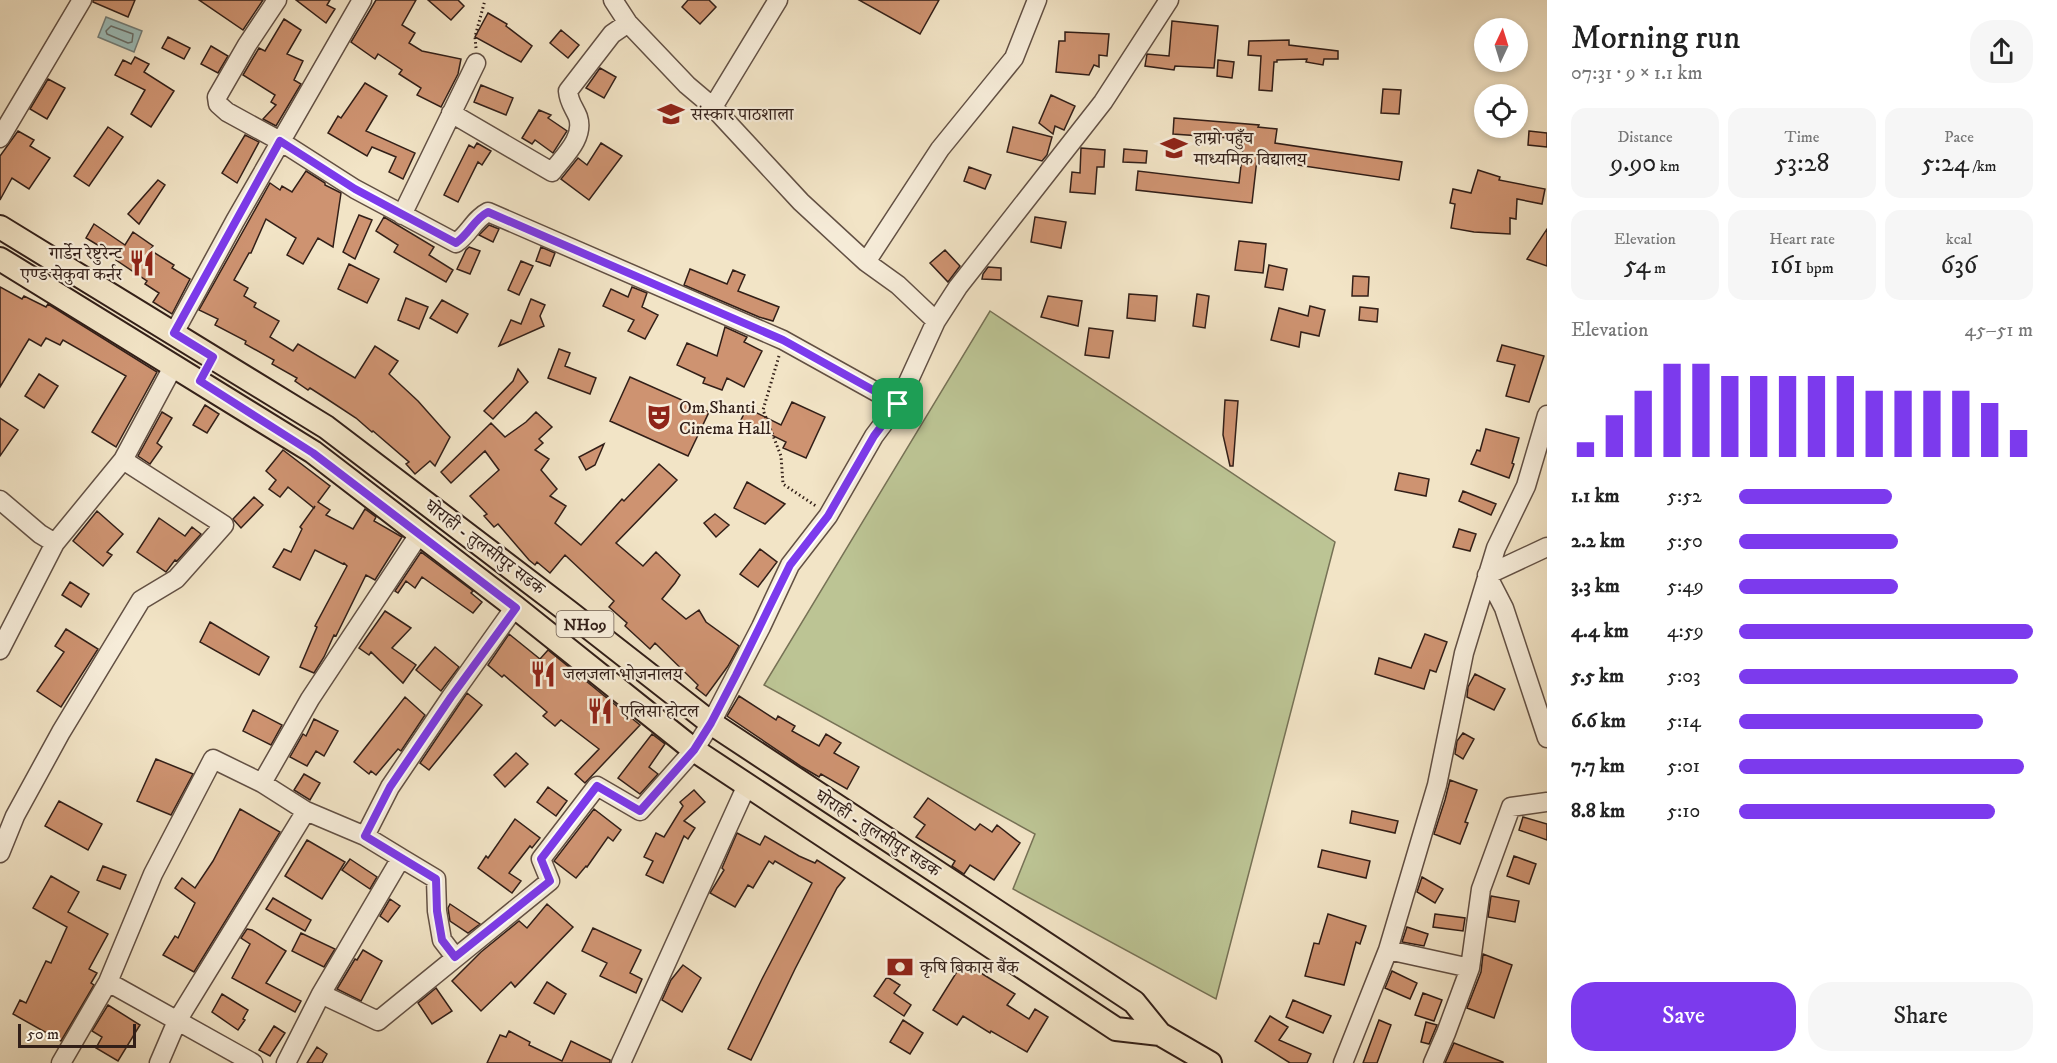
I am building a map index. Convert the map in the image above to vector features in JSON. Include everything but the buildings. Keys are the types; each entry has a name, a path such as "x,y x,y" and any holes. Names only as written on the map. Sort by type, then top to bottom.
{"main road":[{"name":"घोराही - तुलसीपुर सडक","path":"0,227 326,427 570,612 711,723 1134,1002 1160,1035"},
{"name":"घोराही - तुलसीपुर सडक","path":"0,259 313,453 420,533 694,750 1116,1029 1160,1035 1210,1063"},
{"path":"200,381 213,357"}],"street":[{"path":"0,138 82,0"},
{"path":"277,0 247,45 218,97 218,104 227,112 280,141 355,189 456,243 467,235 479,216 488,212 783,340 898,404"},
{"path":"174,333 280,141 362,0"},
{"path":"613,0 628,24 687,85 713,107 801,202 866,262 898,285 936,321"},
{"path":"713,107 778,0"},
{"path":"866,262 940,150 1014,58 1037,0"},
{"path":"321,994 378,1021 550,881 541,859 597,786 640,811 694,750 711,723 761,627 790,565 828,516 874,436 898,404 936,321 958,287 1103,102 1169,0"},
{"path":"450,113 552,172 575,143 580,126 578,116 569,103 568,91 612,34 628,24"},
{"path":"402,215 476,63"},
{"path":"0,650 55,543 123,460 174,365"},
{"path":"1343,1063 1388,950 1437,785 1464,653 1487,575 1496,548 1526,486 1547,415"},
{"path":"0,853 8,812 61,732 141,600 176,579 225,525 123,460"},
{"path":"0,500 40,534 55,543"},
{"path":"262,783 310,699 420,533"},
{"path":"1487,575 1547,547"},
{"path":"1487,575 1504,608 1547,738"},
{"path":"365,836 390,787 451,697 516,608"},
{"path":"61,1063 108,982 153,874 213,759 262,783 306,811 365,836 436,879 437,911 442,940 455,957"},
{"path":"621,1063 747,785"},
{"path":"1433,1063 1470,968 1481,889 1511,807 1547,802"},
{"path":"159,1063 177,1021 306,811"},
{"path":"286,1063 321,994 401,858"},
{"path":"1388,950 1470,968"},
{"path":"108,982 252,1063"}],"path":[{"path":"476,63 475,37 485,0"},
{"path":"783,340 763,410 781,456 783,484 828,516"}],"green space":[{"path":"990,311 1335,542 1216,999 1013,889 1035,834 764,685"}],"water":[{"path":"106,17 142,31 134,52 98,37"}],"place":[{"name":"संस्कार पाठशाला","path":"671,114"},
{"name":"हाम्रो पहुँच माध्यमिक विद्यालय","path":"1174,148"},
{"name":"गार्डेन रेष्टुरेन्ट एण्ड सेकुवा कर्नर","path":"142,263"},
{"name":"Om Shanti Cinema Hall","path":"659,417"},
{"name":"जलजला भोजनालय","path":"543,674"},
{"name":"एलिसा होटल","path":"600,711"},
{"name":"कृषि बिकास बैंक","path":"900,967"}],"route":[{"path":"280,141 355,189 456,243 467,235 479,216 488,212 783,340 898,404 874,436 828,516 790,565 761,627 711,723 694,750 640,811 597,786 541,859 550,881 455,957 442,940 437,911 436,879 365,836 390,787 451,697 516,608 313,453 200,381 213,357 174,333 280,141"}]}
